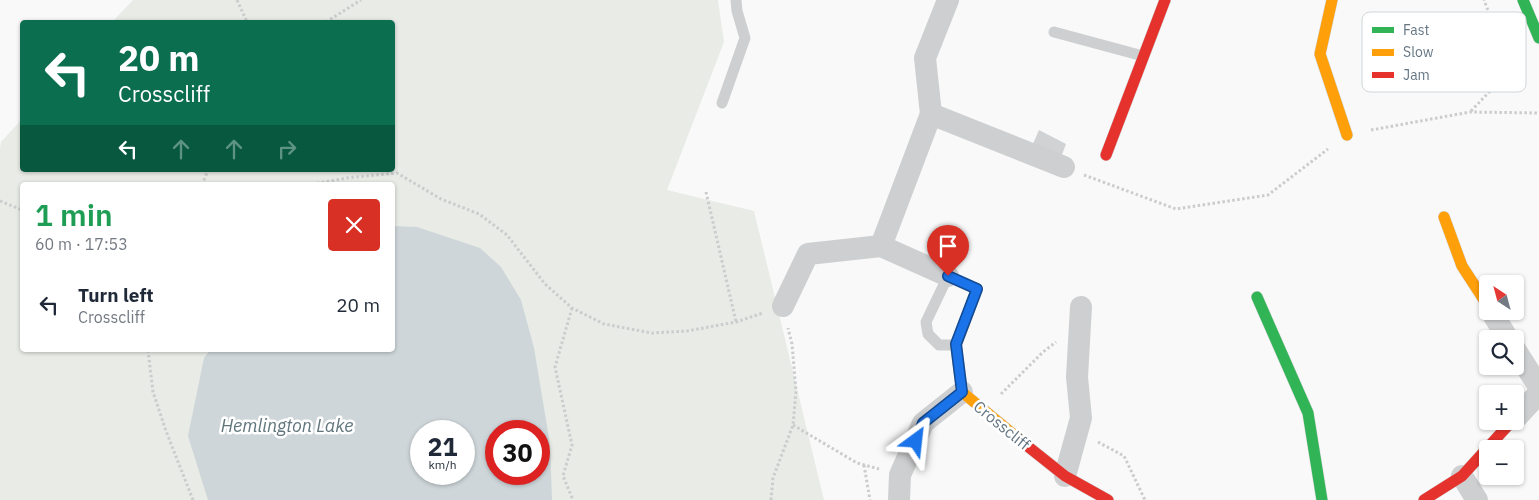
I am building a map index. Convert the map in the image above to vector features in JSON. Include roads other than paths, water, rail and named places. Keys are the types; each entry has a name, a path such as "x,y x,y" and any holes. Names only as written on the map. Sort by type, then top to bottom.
{"street":[{"path":"881,246 932,114 925,58 948,0"},
{"path":"1106,155 1165,0"},
{"path":"1332,0 1320,54 1346,134"},
{"path":"1523,0 1539,38"},
{"path":"932,114 1064,167"},
{"path":"1444,218 1462,266 1479,292"},
{"path":"783,306 808,254 881,246 948,276"},
{"name":"Crosscliff","path":"977,289 956,344 962,392 1065,476 1108,500"},
{"path":"1257,297 1308,413 1322,500"},
{"path":"1065,476 1081,418 1077,376 1081,315"},
{"path":"1524,363 1539,387"},
{"path":"899,500 900,475 923,423 962,392"},
{"path":"1524,409 1539,393"},
{"path":"1424,500 1462,476 1505,430"},
{"path":"1462,476 1477,500"}],"lane":[{"path":"722,103 745,38 737,11 736,0"},
{"path":"1054,32 1143,56"},
{"path":"956,344 939,345 928,334 926,322 948,276 977,289"}],"water":[{"name":"Hemlington Lake","path":"395,226 417,227 480,248 501,267 521,300 534,348 546,420 485,420 485,485 550,485 550,444 552,500 208,500 188,436 204,358 208,352 395,352"}]}
